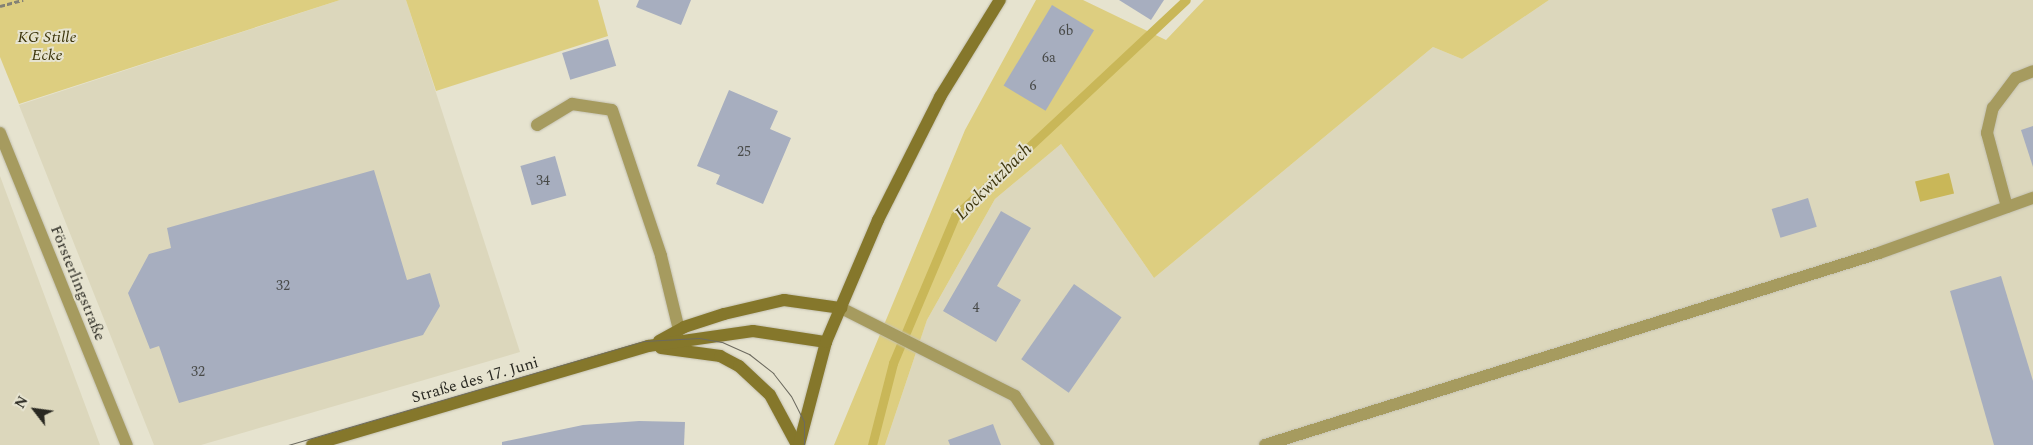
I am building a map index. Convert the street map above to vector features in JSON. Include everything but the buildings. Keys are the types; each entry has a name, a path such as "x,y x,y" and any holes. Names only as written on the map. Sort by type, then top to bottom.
{"street":[{"path":"798,445 826,342 908,157 1000,0"},
{"path":"2007,207 1988,133 1993,108 2016,78 2033,71"},
{"path":"536,125 572,104 612,110 661,256 679,330"},
{"name":"Försterlingstraße","path":"0,133 127,445"},
{"path":"1265,445 1879,253 2033,198"},
{"name":"Straße des 17. Juni","path":"648,346 679,330 724,314 784,300 841,308"},
{"path":"841,308 871,321 1016,396 1048,445"},
{"name":"Straße des 17. Juni","path":"312,445 648,346 753,331 826,342"},
{"path":"648,346 720,356 739,366 770,395 798,445"}],"path":[{"path":"0,6 23,0"}],"shaded area":[{"path":"340,0 406,0 520,352 201,445 154,445 19,105"},
{"path":"1549,0 2033,0 2033,445 885,445 927,320 995,199 1061,144 1154,278 1433,47 1462,59"},
{"path":"1949,173 1954,193 1920,202 1915,181"},
{"path":"0,176 100,445 0,445"}],"green space":[{"name":"KG Stille Ecke","path":"0,0 340,0 19,104 0,57"},
{"path":"406,0 598,0 608,36 436,91"},
{"path":"1036,0 1083,0 1166,40 1204,0 1549,0 1462,59 1433,47 1154,278 1061,144 995,199 927,320 885,445 834,445 965,130"}],"waterway":[{"name":"Lockwitzbach","path":"872,445 893,363 955,216 1186,0"}],"tram line":[{"path":"288,445 644,341 699,338 722,342 749,354 773,373 791,396 804,422 804,445"}]}
